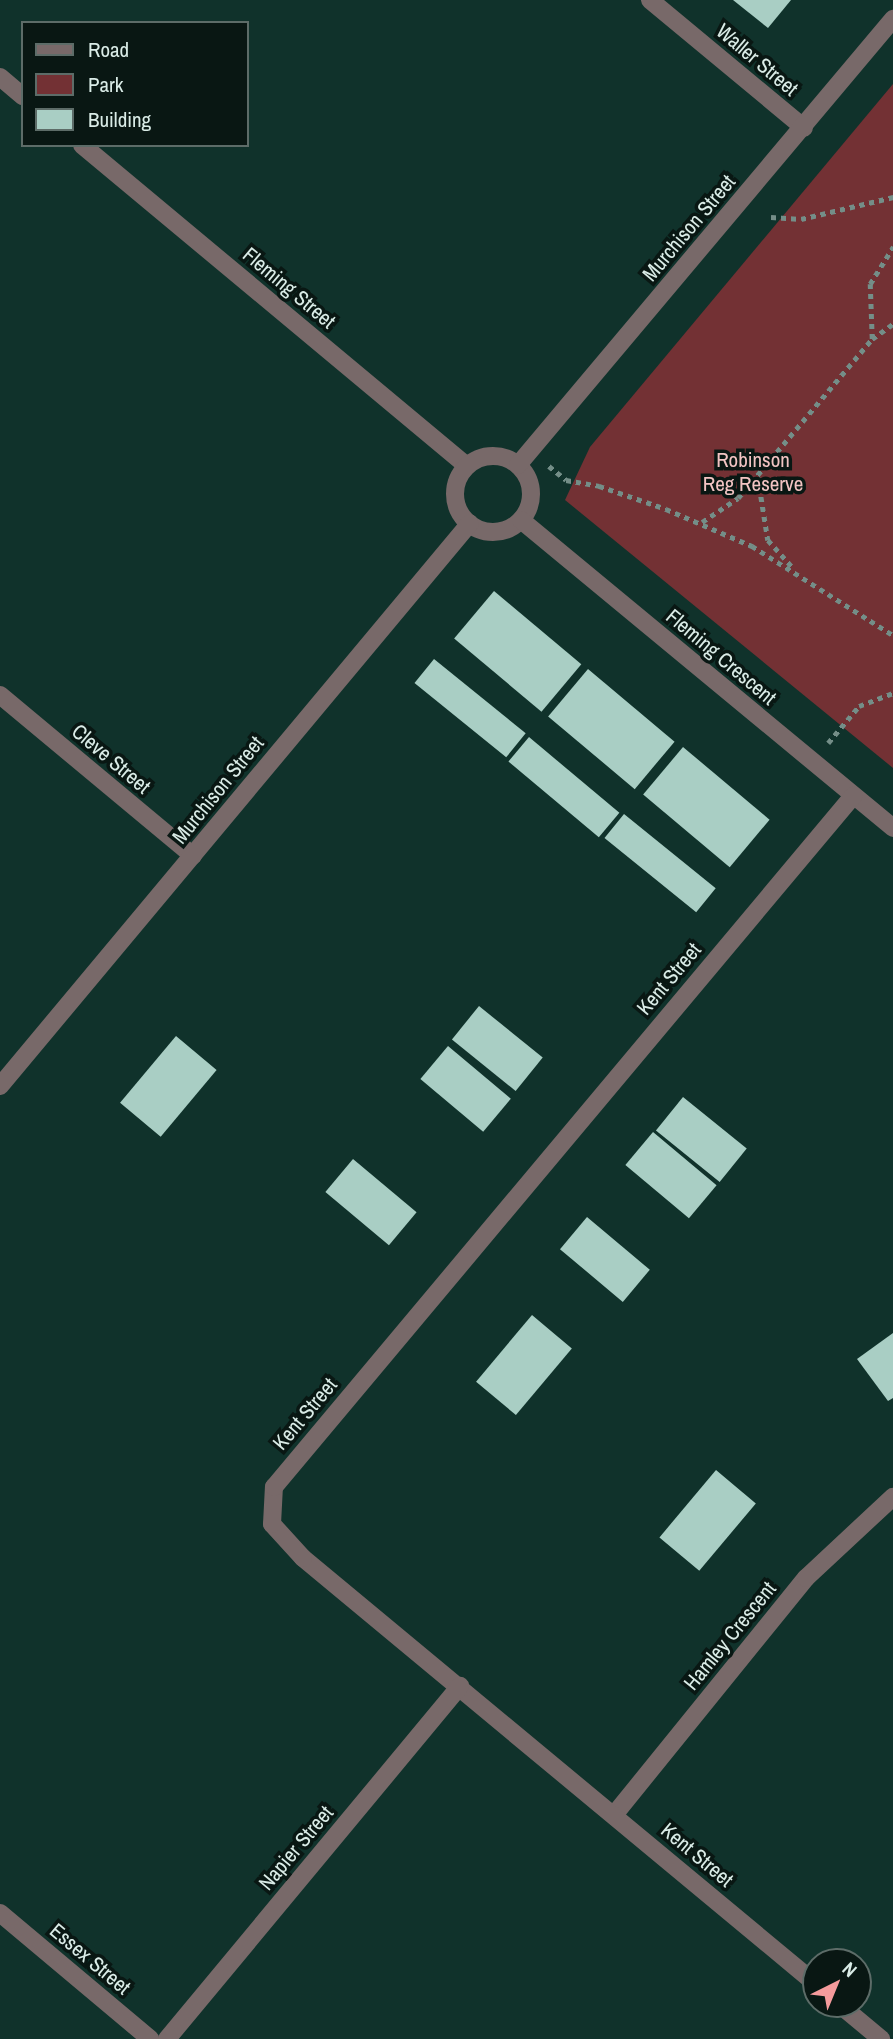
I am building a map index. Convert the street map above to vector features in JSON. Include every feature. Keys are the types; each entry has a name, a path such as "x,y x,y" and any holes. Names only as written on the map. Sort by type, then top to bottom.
{"street":[{"name":"Waller Street","path":"650,0 804,128"},
{"name":"Murchison Street","path":"518,465 893,19"},
{"path":"0,77 21,94"},
{"name":"Fleming Street","path":"84,147 467,466"},
{"path":"483,457 501,457 518,465 531,491 521,520 497,532 470,523 460,511 455,495 467,466 483,457"},
{"name":"Fleming Crescent","path":"521,520 893,828"},
{"name":"Murchison Street","path":"0,1086 470,523"},
{"name":"Cleve Street","path":"0,695 193,856"},
{"name":"Kent Street","path":"802,1972 303,1558 272,1524 274,1487 853,796"},
{"name":"Hamley Crescent","path":"614,1815 806,1577 893,1497"},
{"name":"Napier Street","path":"167,2039 460,1686"},
{"name":"Essex Street","path":"0,1913 150,2039"},
{"path":"856,2018 881,2039"}],"path":[{"path":"771,217 801,219 893,197"},
{"path":"872,340 870,284 893,247"},
{"path":"702,522 738,498 872,340 893,324"},
{"path":"530,450 566,480 599,486 702,522 794,570 893,635"},
{"path":"758,477 768,540 794,570"},
{"path":"812,763 859,706 893,693"}],"green space":[{"name":"Robinson Reg Reserve","path":"893,84 893,768 565,500 590,447"}],"building":[{"path":"733,0 791,0 768,28"},
{"path":"494,591 581,664 541,712 454,638"},
{"path":"434,659 526,733 506,757 414,683"},
{"path":"588,669 675,742 635,789 548,716"},
{"path":"529,737 619,813 599,837 508,762"},
{"path":"683,747 770,820 730,867 643,794"},
{"path":"624,814 716,888 696,912 604,838"},
{"path":"479,1006 543,1058 516,1091 452,1039"},
{"path":"176,1036 217,1070 161,1137 120,1103"},
{"path":"448,1046 511,1099 483,1132 420,1079"},
{"path":"683,1097 747,1149 720,1182 656,1130"},
{"path":"653,1132 717,1185 689,1218 625,1165"},
{"path":"353,1159 417,1212 389,1245 325,1192"},
{"path":"587,1217 650,1270 623,1302 560,1249"},
{"path":"532,1315 572,1348 516,1415 476,1382"},
{"path":"893,1333 893,1398 888,1401 857,1359"},
{"path":"716,1470 756,1503 699,1571 659,1537"}]}
